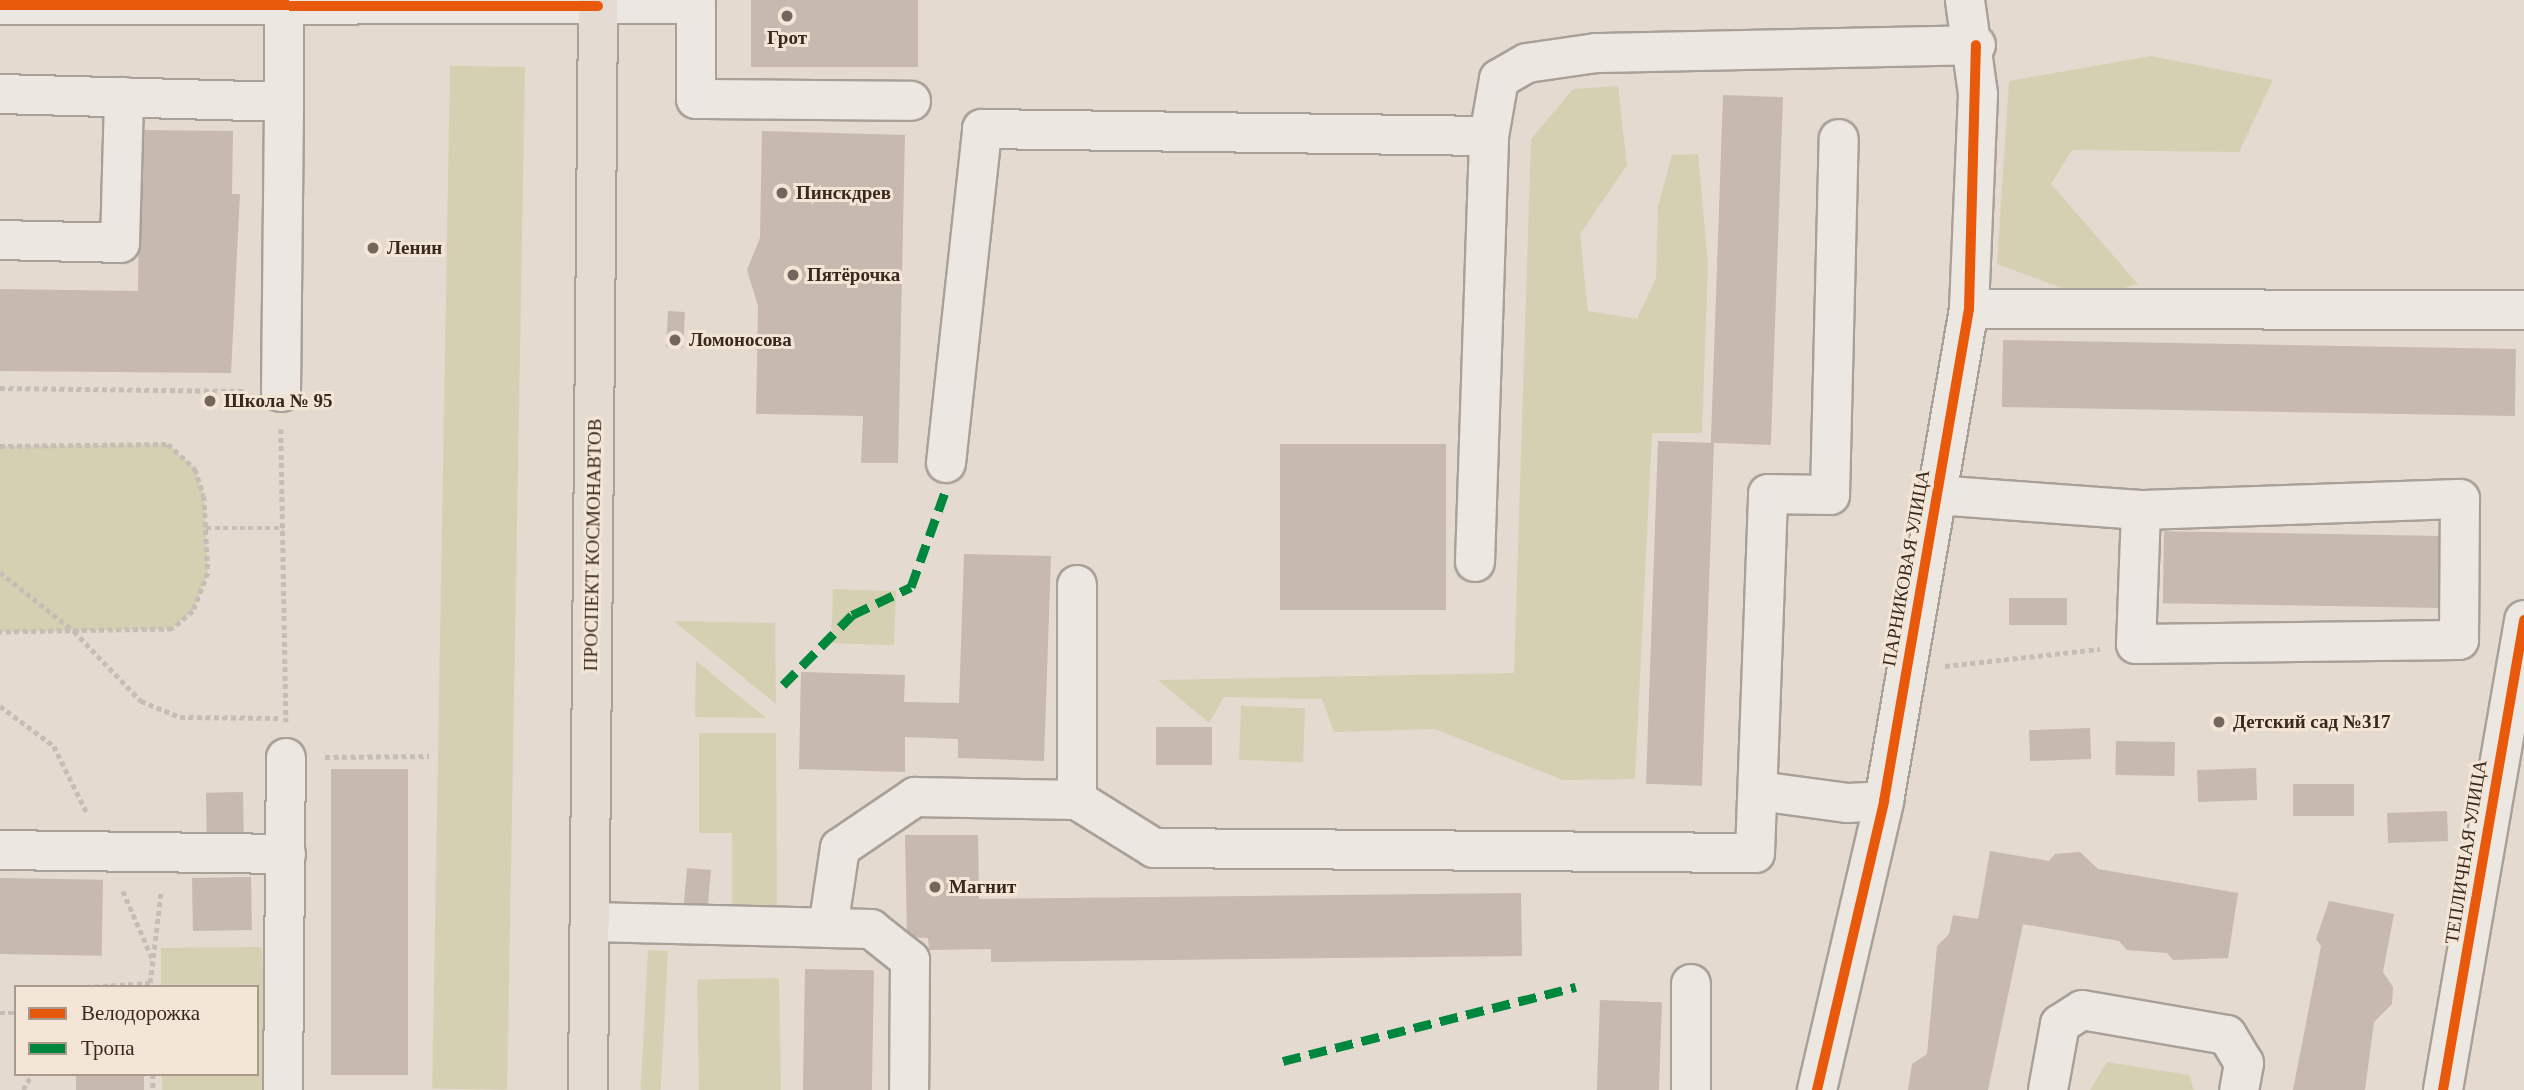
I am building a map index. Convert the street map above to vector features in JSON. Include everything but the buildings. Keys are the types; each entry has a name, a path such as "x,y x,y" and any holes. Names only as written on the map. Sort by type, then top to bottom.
{"main road":[{"name":"ПРОСПЕКТ КОСМОНАВТОВ","path":"588,1090 598,3"}],"street":[{"name":"ПАРНИКОВАЯ УЛИЦА","path":"1817,1090 1884,801 1969,309 1976,45 1965,0"},
{"path":"281,392 284,2"},
{"path":"0,5 284,2 696,4 696,99 911,101"},
{"path":"1475,562 1489,136 1499,79 1527,63 1596,52 1976,45"},
{"path":"0,94 284,102"},
{"path":"0,240 120,243 124,97"},
{"path":"946,463 982,129 1489,136"},
{"path":"828,928 840,848 915,797 1077,800 1154,848 1755,853 1768,494 1830,495 1839,139"},
{"path":"1969,309 2524,310"},
{"path":"1936,495 2141,510 2460,499 2459,640 2136,644 2141,510"},
{"path":"1077,585 1077,800"},
{"name":"ТЕПЛИЧНАЯ УЛИЦА","path":"2443,1090 2512,748 2524,620"},
{"path":"283,1090 286,758"},
{"path":"1759,791 1848,803 1884,801"},
{"path":"0,850 286,854"},
{"path":"590,922 870,929 910,960 909,1090"},
{"path":"1691,984 1691,1090"},
{"path":"2048,1090 2060,1024 2082,1010 2227,1035 2244,1063 2239,1090"}],"path":[{"path":"0,388 281,392 286,758 429,756"},
{"path":"0,446 168,444 195,469 206,528 208,573 192,611 172,629 0,632"},
{"path":"206,528 283,528"},
{"path":"0,572 74,631 141,701 180,717 286,718"},
{"path":"1943,666 2136,644"},
{"path":"150,985 166,852"}],"shaded area":[{"path":"2151,56 2273,80 2239,152 2072,150 2051,184 2138,284 2089,298 1997,264 2009,81"},
{"path":"450,66 525,67 507,1090 432,1089"},
{"path":"1618,86 1627,165 1580,234 1588,311 1637,319 1656,278 1658,206 1672,155 1698,154 1708,263 1702,433 1652,433 1635,779 1563,780 1435,729 1334,732 1322,699 1224,697 1209,723 1158,680 1514,673 1531,139 1573,89"},
{"path":"168,444 195,469 204,496 208,573 193,611 172,629 0,632 0,446"},
{"path":"833,589 896,591 894,645 831,643"},
{"path":"674,621 775,623 776,704"},
{"path":"696,661 766,718 695,717"},
{"path":"1241,706 1305,708 1303,762 1239,760"},
{"path":"699,733 776,733 777,906 732,906 732,833 699,833"},
{"path":"262,947 269,1090 162,1090 162,1076 259,1076 259,985 161,985 161,948"},
{"path":"648,950 668,951 661,1090 641,1090"},
{"path":"779,978 781,1090 699,1090 697,979"},
{"path":"2107,1062 2189,1075 2194,1090 2090,1090"}],"marked path":[{"path":"783,685 852,615 911,587 946,489"},
{"path":"1283,1061 1576,987"}],"cycle path":[{"path":"0,5 598,6"},
{"path":"1817,1090 1884,801 1969,309 1976,45"},
{"path":"2443,1090 2524,620"}],"place":[{"name":"Грот","path":"787,16"},
{"name":"Пинскдрев","path":"782,193"},
{"name":"Ленин","path":"373,248"},
{"name":"Пятёрочка","path":"793,275"},
{"name":"Ломоносова","path":"675,340"},
{"name":"Школа № 95","path":"210,401"},
{"name":"Детский сад №317","path":"2219,722"},
{"name":"Магнит","path":"935,887"}]}
